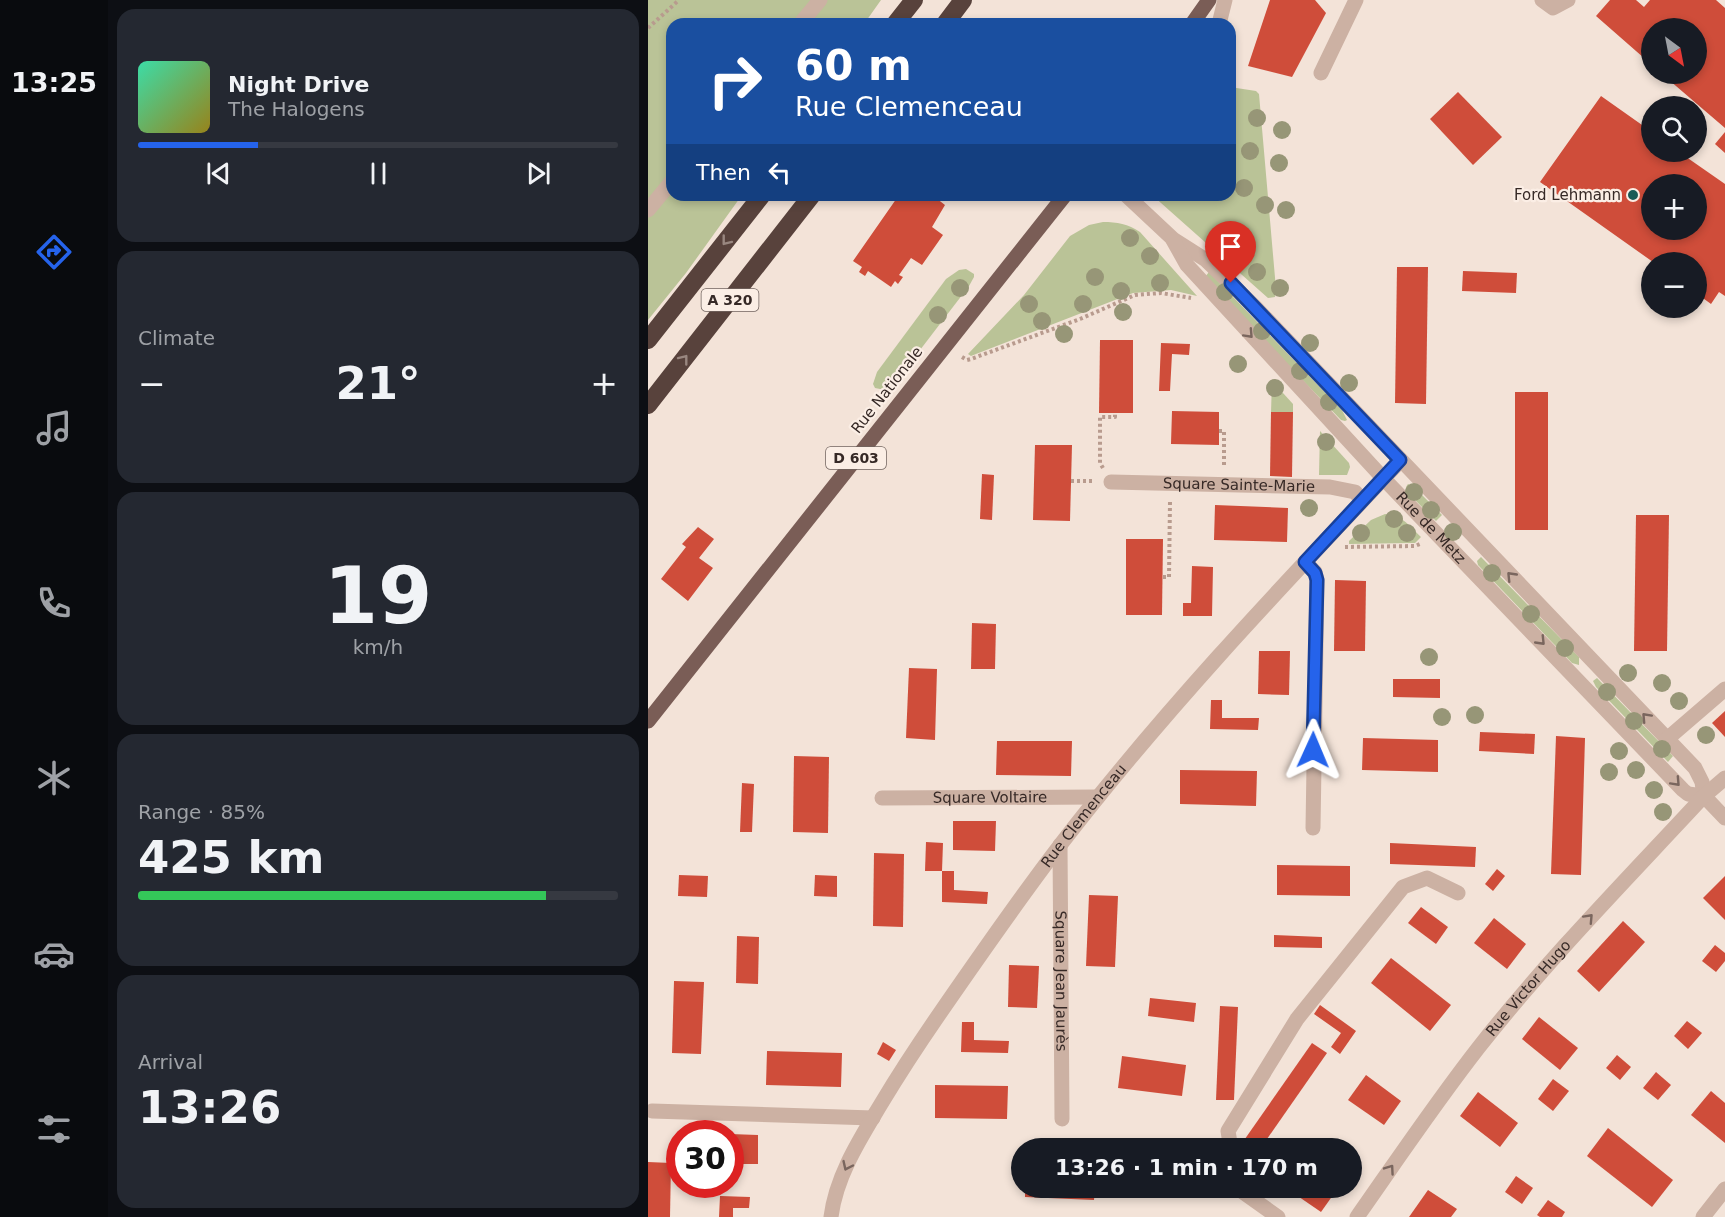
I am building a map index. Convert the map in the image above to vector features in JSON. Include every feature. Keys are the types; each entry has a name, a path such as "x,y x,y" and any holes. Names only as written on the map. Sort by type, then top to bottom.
{"highway":[{"path":"900,18 914,0"},
{"path":"950,18 963,0"},
{"name":"A 320","path":"648,340 757,201"},
{"name":"A 320","path":"648,405 807,201"}],"main road":[{"path":"1196,18 1209,0"},
{"name":"Rue Nationale","path":"648,721 1060,201"}],"street":[{"path":"805,18 820,0"},
{"path":"1220,18 1225,0"},
{"path":"1321,73 1356,0"},
{"path":"1542,0 1553,8 1568,0"},
{"path":"648,210 666,188"},
{"name":"Rue de Metz","path":"1132,201 1173,239 1199,254 1256,308 1695,768 1702,782 1704,796 1725,818"},
{"name":"Rue de Metz","path":"1173,239 1187,265 1383,478 1683,790 1688,794 1704,796"},
{"path":"1344,436 1362,419"},
{"name":"Rue Clemenceau","path":"831,1217 833,1201 845,1167 911,1055 1060,845 1214,661 1400,460"},
{"name":"Square Sainte-Marie","path":"1112,482 1330,487 1355,492 1362,500"},
{"path":"1462,560 1479,543"},
{"path":"1305,562 1315,573 1317,580 1313,828"},
{"path":"1581,683 1598,666"},
{"path":"1667,739 1725,689"},
{"name":"Rue Victor Hugo","path":"1357,1217 1479,1046 1572,936 1704,796 1725,778"},
{"name":"Square Voltaire","path":"882,798 1098,797"},
{"name":"Square Jean Jaurès","path":"1060,845 1062,1119"},
{"path":"1229,1138 1228,1131 1297,1019 1403,887 1426,878 1458,893"},
{"path":"652,1111 873,1118"},
{"path":"1703,1217 1725,1189"},
{"path":"1251,1198 1278,1217"}],"path":[{"path":"648,28 679,0"},
{"path":"962,357 971,359 1135,296 1149,293 1175,294 1198,301"},
{"path":"1112,482 1100,463 1100,417 1115,417 1115,413"},
{"path":"1219,431 1224,431 1224,485"},
{"path":"1162,577 1169,577 1170,484"},
{"path":"1341,546 1353,548 1415,546 1425,539"}],"green space":[{"path":"648,0 881,0 868,18 666,18 666,201 738,201 686,273 648,320"},
{"path":"1236,88 1256,91 1259,94 1276,289 1275,297 1268,298 1159,201 1236,201"},
{"path":"1103,222 1122,224 1140,232 1197,296 1171,290 1133,293 971,356 968,354 1024,295 1070,236 1089,225"},
{"path":"966,269 974,274 969,286 894,384 885,390 875,388 873,384 877,372 946,279 959,270"},
{"path":"1209,272 1342,410 1347,420 1341,420 1207,281 1205,277"},
{"path":"1272,381 1293,404 1293,412 1271,412"},
{"path":"1320,431 1349,463 1347,475 1319,475"},
{"path":"1408,484 1413,486 1442,515 1436,521 1407,492"},
{"path":"1385,514 1401,519 1421,537 1415,543 1349,544 1349,541 1371,520"},
{"path":"1481,557 1579,657 1579,665 1572,663 1478,565 1477,561"},
{"path":"1597,678 1673,756 1668,762 1596,687 1593,681"}],"building":[{"path":"1270,0 1315,0 1326,13 1292,77 1248,66"},
{"path":"1610,0 1636,0 1644,7 1650,0 1716,0 1725,8 1725,128 1707,113 1707,96 1688,96 1674,84 1707,84 1707,18 1641,18 1641,55 1596,16"},
{"path":"1458,92 1502,137 1473,165 1430,119"},
{"path":"1601,96 1641,124 1641,162 1693,162 1725,184 1725,296 1719,292 1711,304 1707,301 1707,252 1641,254 1540,182"},
{"path":"1725,132 1725,153 1715,144"},
{"path":"895,201 940,201 945,205 932,227 943,235 922,265 911,258 899,275 903,277 898,284 895,281 891,287 868,271 865,276 859,272 862,267 853,261"},
{"path":"1397,267 1428,267 1426,404 1395,403"},
{"path":"1463,271 1517,273 1516,293 1462,291"},
{"path":"1100,340 1133,340 1133,413 1099,413"},
{"path":"1161,343 1190,344 1189,355 1172,354 1170,391 1159,391"},
{"path":"1515,392 1548,392 1548,530 1515,530"},
{"path":"1172,411 1219,412 1219,445 1171,444"},
{"path":"1271,412 1293,412 1292,477 1270,476"},
{"path":"1035,445 1072,445 1070,521 1033,520"},
{"path":"982,474 994,475 992,520 980,519"},
{"path":"1215,505 1288,508 1287,542 1214,540"},
{"path":"1636,515 1669,515 1667,651 1634,651"},
{"path":"698,527 714,539 699,558 713,568 688,601 661,579 686,547 682,544"},
{"path":"1126,539 1163,539 1162,615 1126,615"},
{"path":"1192,566 1213,567 1212,616 1183,616 1183,603 1191,603"},
{"path":"1335,580 1366,581 1365,651 1334,651"},
{"path":"972,623 996,624 995,669 971,669"},
{"path":"1259,651 1290,651 1289,695 1258,694"},
{"path":"909,668 937,669 935,740 906,738"},
{"path":"1393,679 1440,679 1440,698 1393,697"},
{"path":"1211,700 1222,700 1222,718 1259,718 1258,730 1210,729"},
{"path":"1725,711 1725,737 1712,723"},
{"path":"1480,732 1535,734 1534,754 1479,751"},
{"path":"1556,736 1585,738 1581,875 1551,874"},
{"path":"1363,738 1438,740 1438,772 1362,770"},
{"path":"997,741 1072,741 1071,776 996,775"},
{"path":"794,756 829,757 828,833 793,832"},
{"path":"1180,770 1257,771 1256,806 1180,804"},
{"path":"742,783 754,784 752,832 740,832"},
{"path":"953,821 996,821 995,851 953,850"},
{"path":"926,842 943,843 942,871 925,871"},
{"path":"1390,843 1476,847 1475,867 1390,864"},
{"path":"874,853 904,854 903,927 873,926"},
{"path":"1277,865 1350,866 1350,896 1277,895"},
{"path":"1497,869 1505,876 1493,891 1485,884"},
{"path":"942,871 954,871 954,890 988,892 987,904 942,902"},
{"path":"679,875 708,876 707,897 678,896"},
{"path":"815,875 837,876 837,897 814,896"},
{"path":"1725,876 1725,920 1703,898"},
{"path":"1089,895 1118,896 1115,967 1086,966"},
{"path":"1421,907 1448,927 1436,944 1408,923"},
{"path":"1494,918 1526,944 1507,969 1474,943"},
{"path":"1623,921 1645,942 1599,992 1577,971"},
{"path":"1274,935 1322,937 1322,948 1274,947"},
{"path":"737,936 759,937 758,984 736,983"},
{"path":"1715,945 1725,953 1725,961 1716,972 1702,961"},
{"path":"1391,958 1451,1005 1430,1031 1371,983"},
{"path":"1009,965 1039,966 1037,1008 1008,1007"},
{"path":"674,981 704,982 701,1054 672,1053"},
{"path":"1150,998 1196,1003 1194,1022 1148,1016"},
{"path":"1320,1005 1356,1031 1340,1054 1331,1047 1341,1033 1314,1014"},
{"path":"1220,1006 1238,1007 1234,1100 1216,1100"},
{"path":"1539,1017 1578,1048 1560,1070 1522,1039"},
{"path":"1687,1021 1702,1033 1688,1049 1674,1036"},
{"path":"962,1022 974,1022 974,1040 1009,1041 1008,1053 961,1052"},
{"path":"883,1042 896,1050 889,1061 877,1054"},
{"path":"1312,1043 1327,1053 1268,1138 1246,1138"},
{"path":"767,1051 842,1053 841,1087 766,1085"},
{"path":"1617,1055 1631,1067 1620,1080 1606,1068"},
{"path":"1122,1056 1186,1065 1182,1096 1118,1088"},
{"path":"1656,1072 1671,1085 1658,1100 1643,1088"},
{"path":"1366,1075 1401,1101 1384,1125 1348,1100"},
{"path":"1553,1079 1569,1091 1553,1111 1538,1099"},
{"path":"935,1085 1008,1086 1007,1119 935,1118"},
{"path":"1711,1091 1725,1103 1725,1143 1691,1115"},
{"path":"1478,1092 1518,1123 1500,1147 1460,1116"},
{"path":"1608,1128 1673,1180 1652,1207 1587,1156"},
{"path":"744,1134 758,1135 758,1164 744,1164"},
{"path":"648,1162 666,1163 666,1198 670,1198 670,1217 648,1217"},
{"path":"1516,1176 1533,1188 1522,1204 1505,1192"},
{"path":"1428,1190 1457,1209 1451,1217 1409,1217"},
{"path":"750,1197 749,1208 733,1208 733,1217 719,1217 720,1198"},
{"path":"1048,1198 1094,1198 1094,1200"},
{"path":"1301,1198 1331,1198 1321,1212"},
{"path":"1548,1200 1565,1212 1562,1217 1537,1215"}],"place":[{"name":"Ford Lehmann","path":"1633,195"}],"route":[{"path":"1231,283 1400,460 1305,562 1315,573 1317,580 1313,750"}]}
